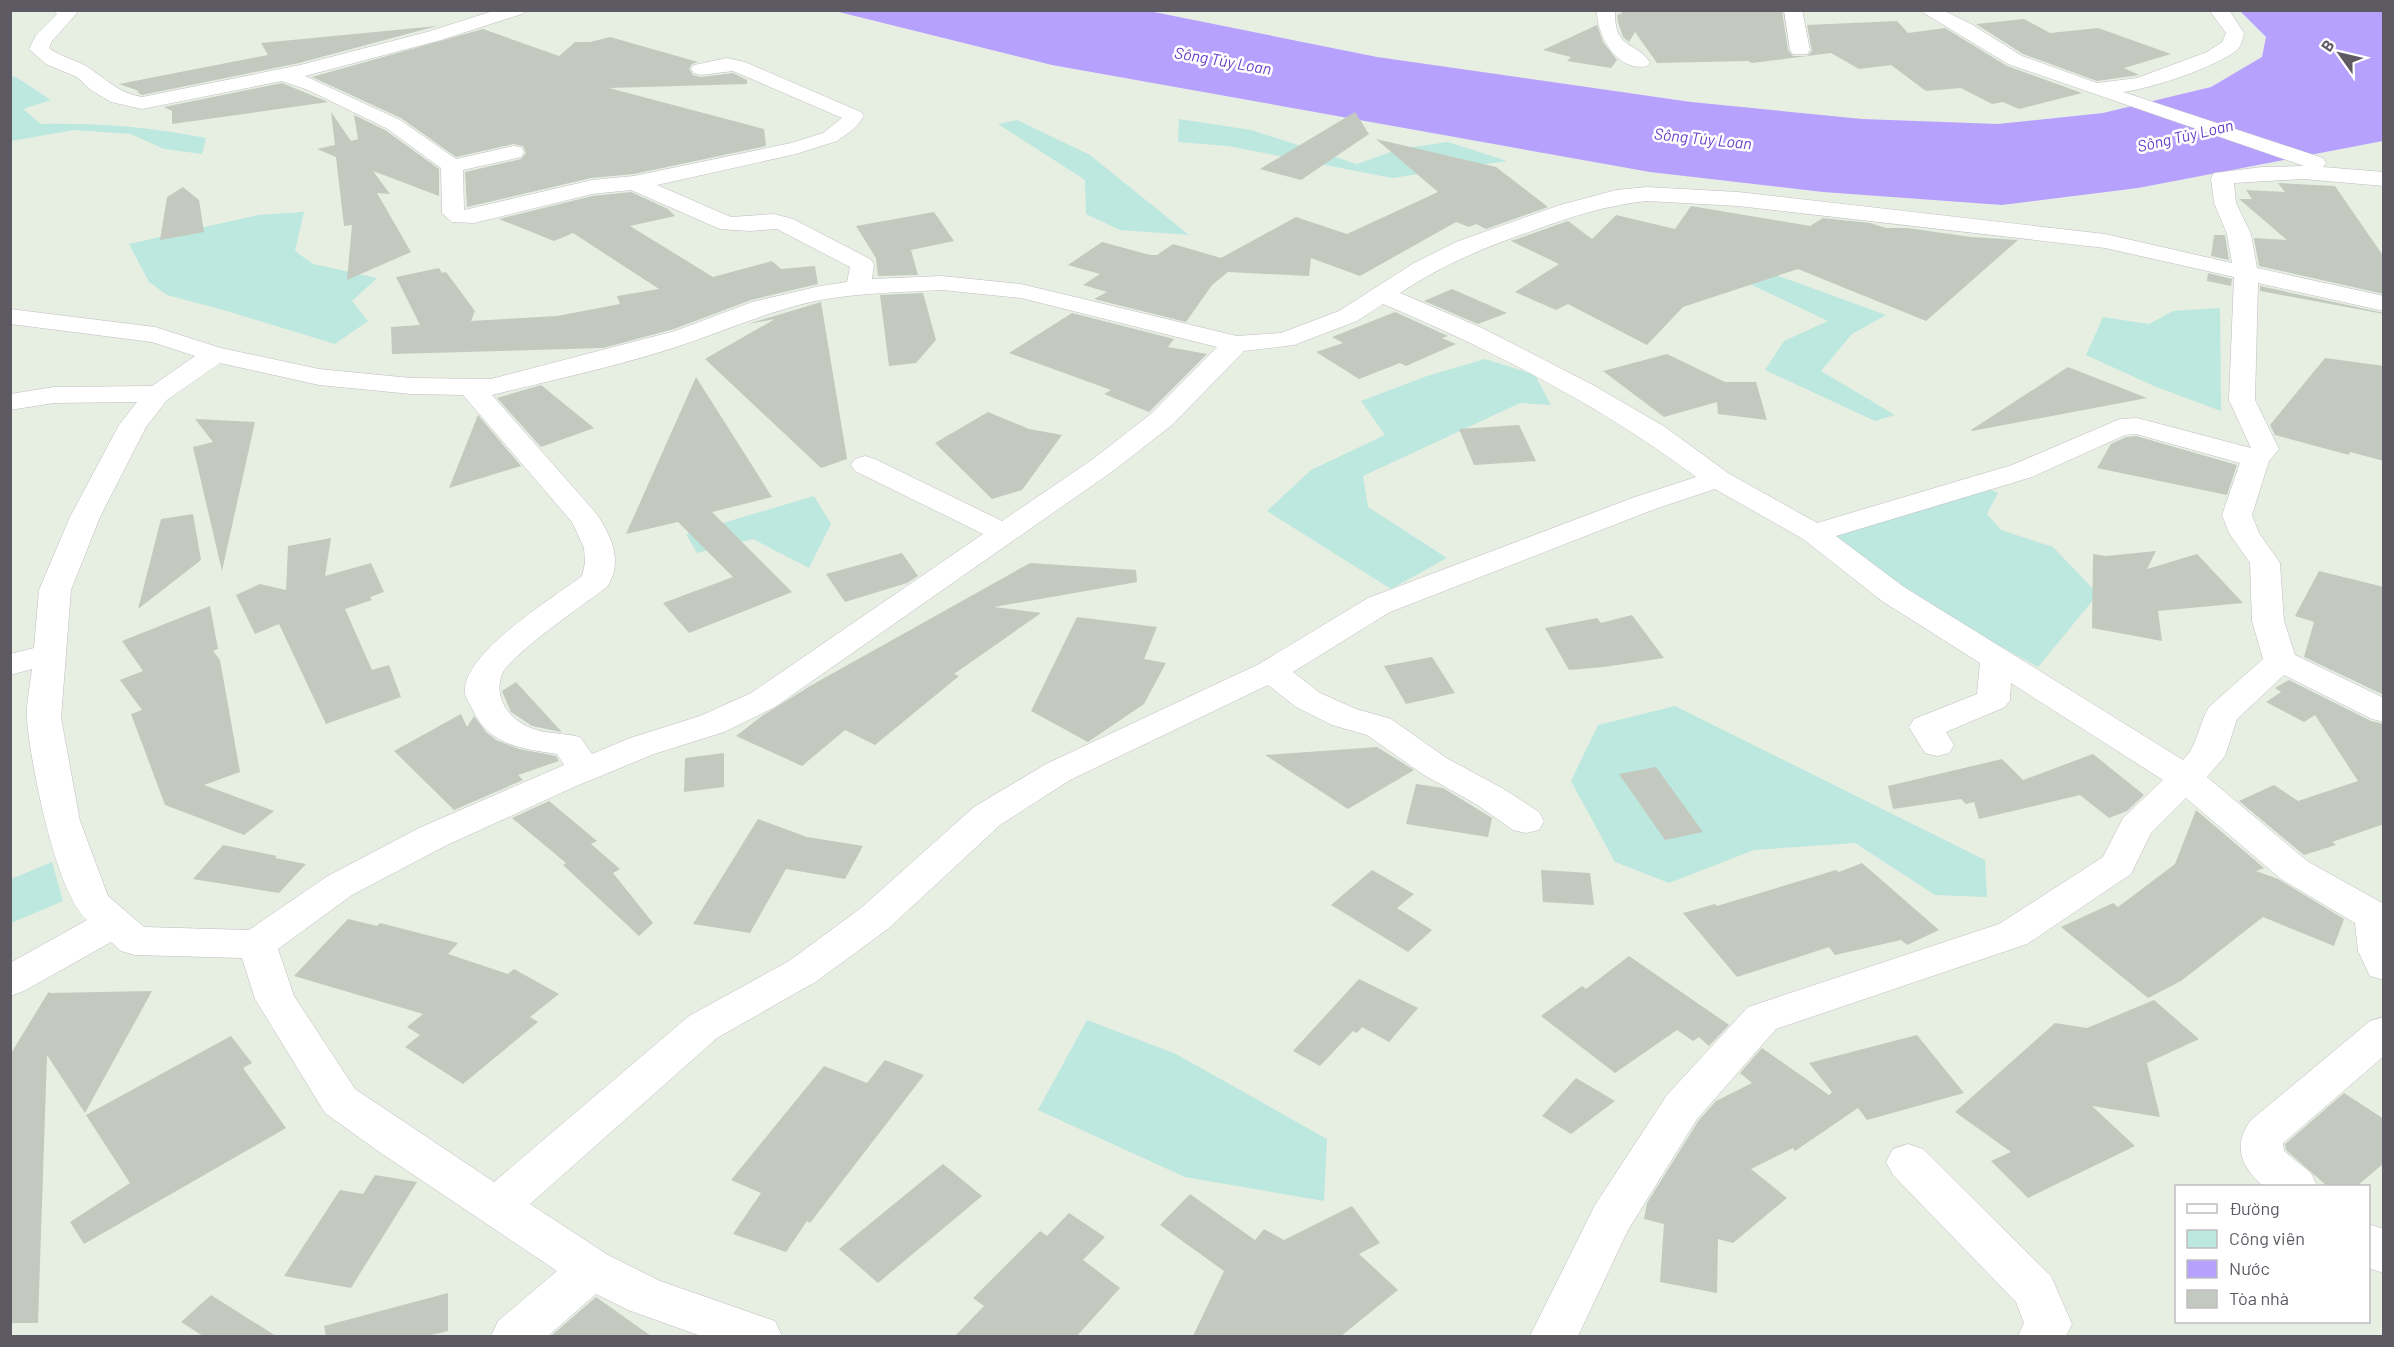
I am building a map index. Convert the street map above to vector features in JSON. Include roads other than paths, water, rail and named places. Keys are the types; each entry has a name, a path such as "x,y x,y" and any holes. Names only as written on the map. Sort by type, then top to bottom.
{"street":[{"path":"63,10 68,13 43,39 39,49 53,60 84,73 98,86 118,98 142,103 284,75 434,36 516,10"},
{"path":"1606,10 1607,32 1614,43 1624,53 1640,62"},
{"path":"1793,10 1800,50"},
{"path":"1928,10 1964,28 2015,60 2117,98 2349,175 2370,164 2384,161"},
{"path":"2093,89 2140,84 2214,56 2231,45 2235,33 2218,10"},
{"path":"738,66 765,54"},
{"path":"452,166 453,213 460,218 591,187 634,183 796,148 830,137 848,124 854,116 738,66 727,64 701,69"},
{"path":"284,75 315,86 393,124 452,166 513,152"},
{"path":"2384,179 2349,175 2258,173 2222,178 2225,203 2239,234 2246,272 2242,399 2265,449 2256,459 2237,515 2244,533 2265,563 2268,621 2280,661 2384,711"},
{"path":"634,183 728,224 774,221 785,224 862,264 858,288"},
{"path":"10,316 156,335 215,354 319,377 411,386 491,387 574,367 684,336 761,307 820,293 858,288 942,284 1020,291 1237,344 1285,340 1348,315 1422,268 1473,243 1568,210 1616,197 1647,194 1738,199 2105,241 2384,304"},
{"path":"1381,294 1473,333 1655,433 1718,479 1814,533 1893,594 2184,777 2294,870 2370,914 2376,923 2375,947 2384,966"},
{"path":"215,354 158,394 133,425 85,518 55,590 44,718 62,821 92,903 135,941 257,944 339,886 432,837 642,746 712,724 763,700 1103,465 1162,419 1226,352 1237,344"},
{"path":"470,386 585,518 596,537 601,566 596,580 505,649 486,671 482,693 494,720 522,738 568,745 585,770"},
{"path":"10,402 54,395 158,394"},
{"path":"1814,533 2022,471 2121,427 2137,426 2256,459"},
{"path":"865,465 1003,533"},
{"path":"497,1206 703,1027 802,971 875,918 987,816 1058,772 1271,671 1379,605 1645,503 1718,479"},
{"path":"10,666 48,654"},
{"path":"1937,746 1926,727 1993,700 1998,661"},
{"path":"1554,1336 1611,1218 1682,1107 1762,1018 2013,934 2118,865 2136,827 2184,777 2208,756 2221,715 2280,661"},
{"path":"1271,671 1308,700 1344,717 1379,727 1436,767 1489,795 1526,821"},
{"path":"10,981 114,923"},
{"path":"257,944 275,999 340,1101 393,1139 592,1269 645,1296 758,1336"},
{"path":"2294,1185 2268,1166 2263,1158 2261,1139 2266,1132 2384,1032"},
{"path":"1908,1162 2035,1290 2048,1324 2042,1336"},
{"path":"2370,1244 2384,1254"},
{"path":"514,1336 592,1269"}],"water":[{"name":"Sông Túy Loan","path":"835,11 1149,11 1377,57 1691,102 1862,119 1998,124 2103,113 2211,87 2262,57 2266,37 2240,11 2383,11 2383,141 2138,188 2002,205 1823,192 1650,172 1052,65"}]}
